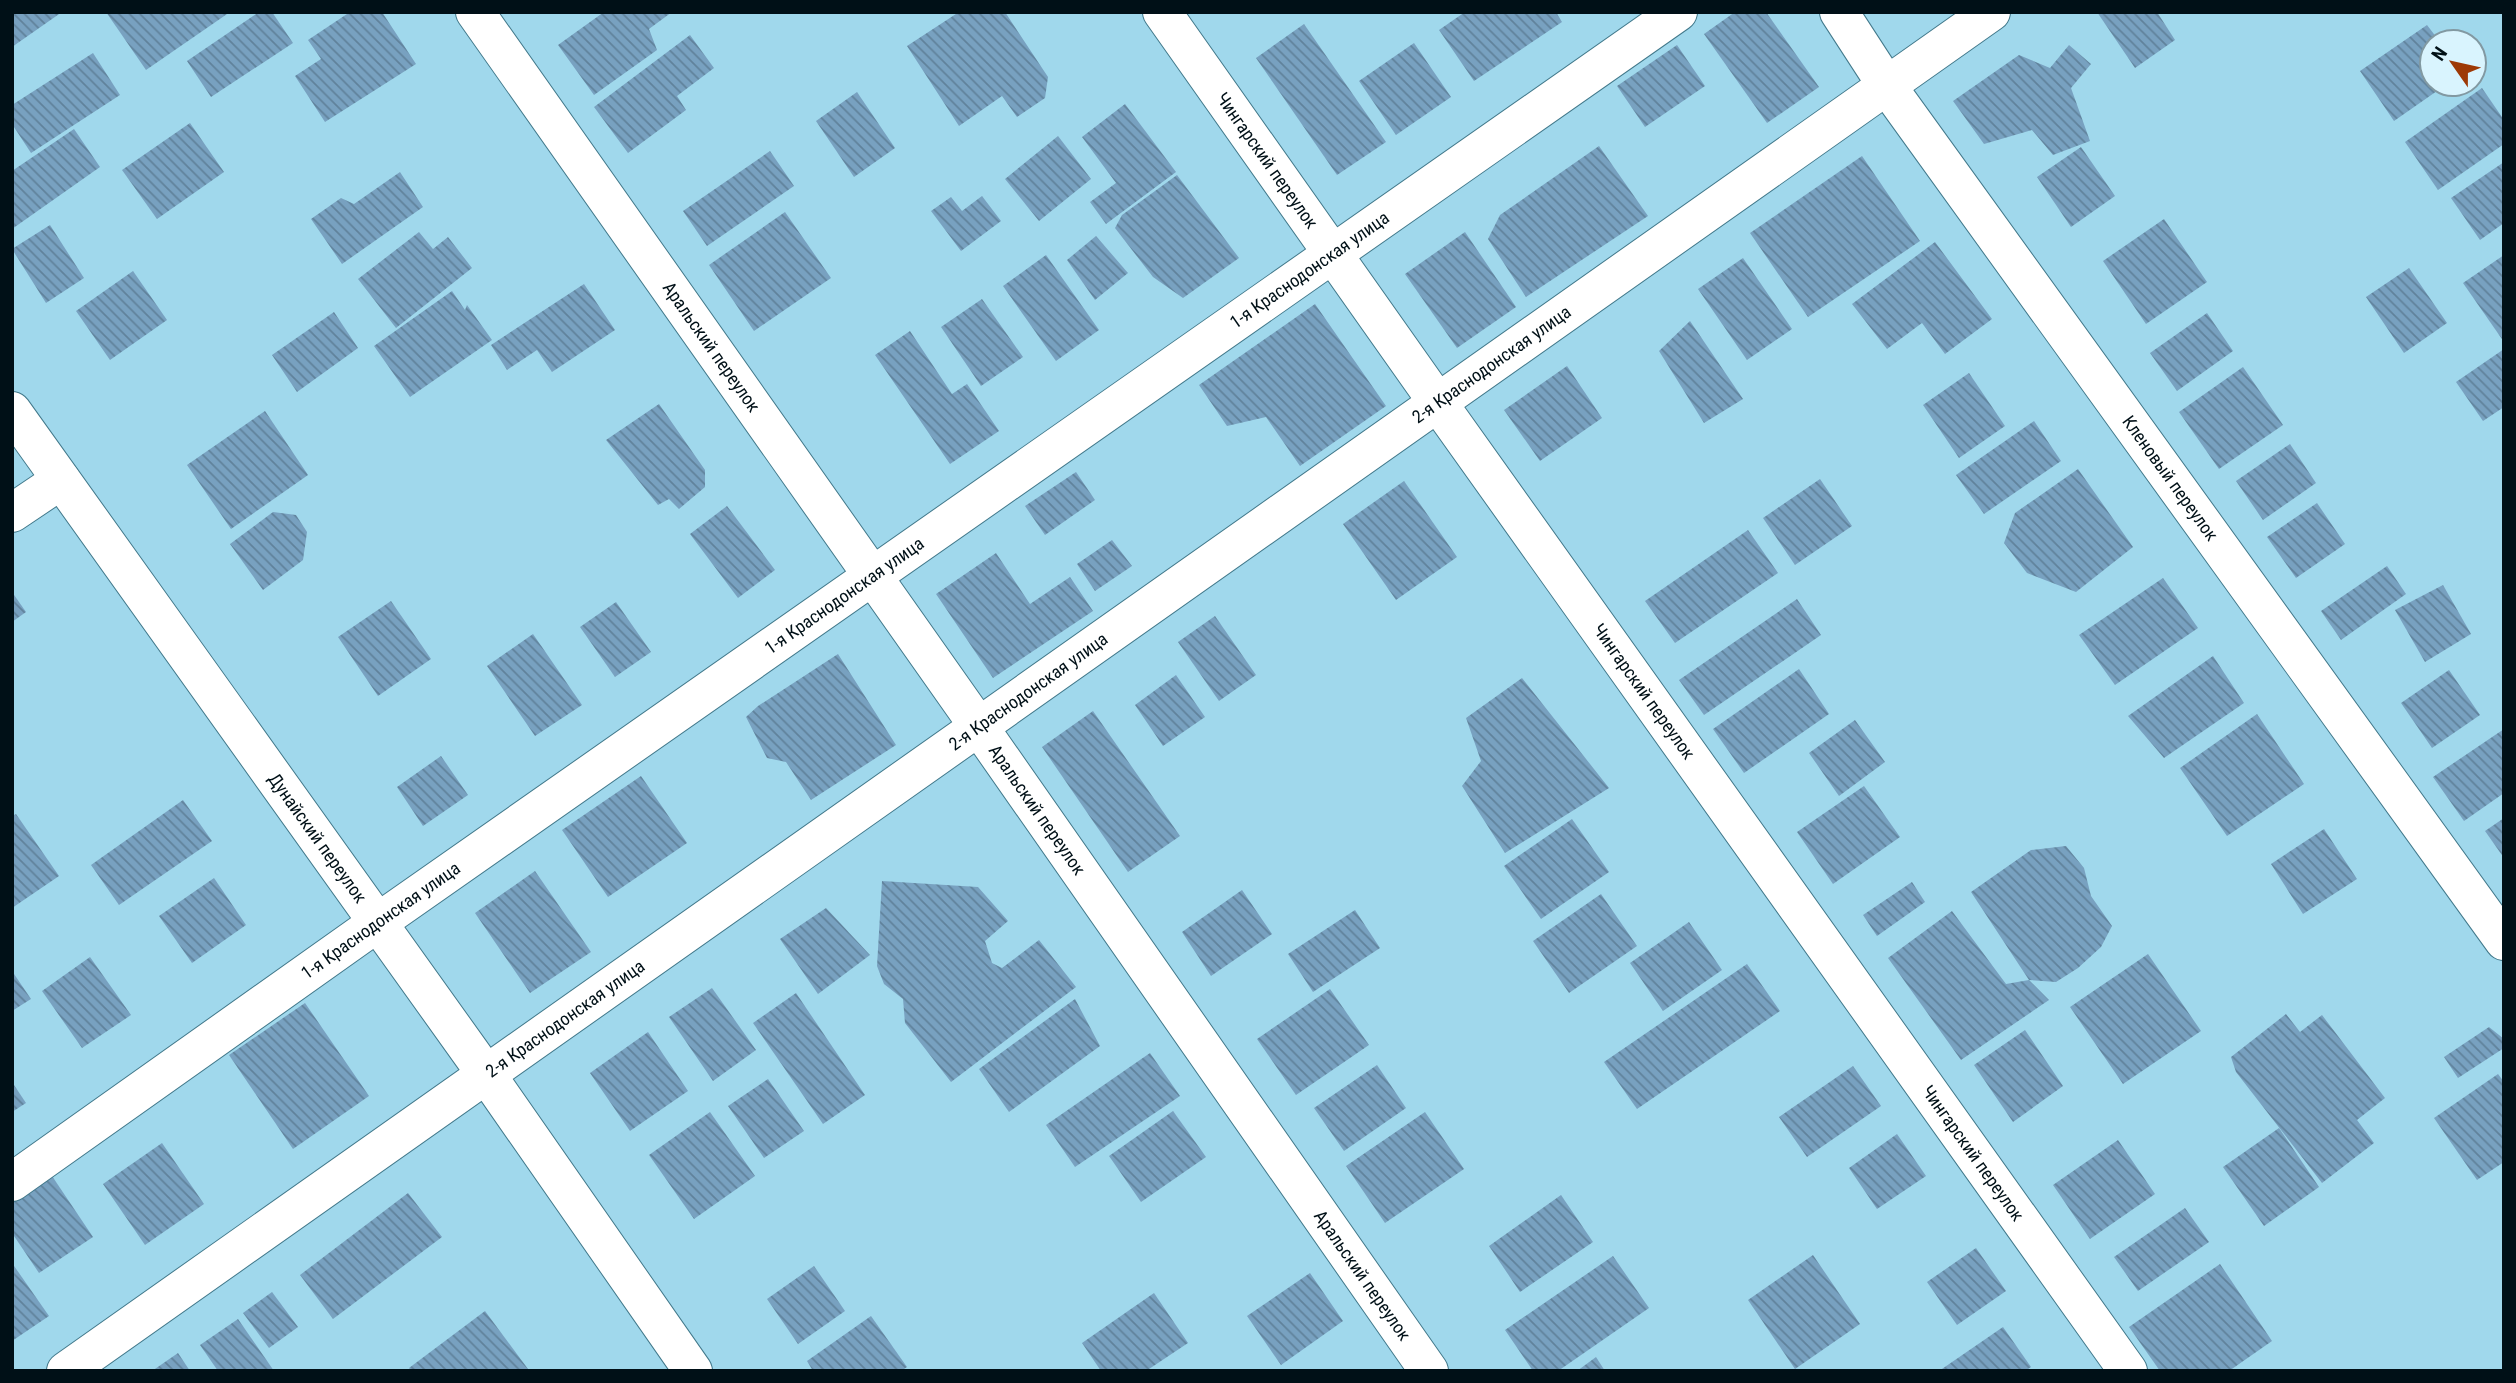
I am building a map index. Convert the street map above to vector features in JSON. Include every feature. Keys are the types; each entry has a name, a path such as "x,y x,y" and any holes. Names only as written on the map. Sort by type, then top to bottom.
{"street":[{"name":"Аральский переулок","path":"474,12 873,576 1429,1371"},
{"name":"Чингарский переулок","path":"1162,12 2128,1371"},
{"name":"1-я Краснодонская улица","path":"12,1182 377,923 1678,12"},
{"name":"Кленовый переулок","path":"1839,12 1887,86 2504,942"},
{"name":"2-я Краснодонская улица","path":"65,1371 1991,12"},
{"name":"Дунайский переулок","path":"12,411 486,1074 693,1371"},
{"path":"12,513 61,480"}],"building":[{"path":"12,12 62,12 12,47"},
{"path":"106,12 230,12 146,70"},
{"path":"259,12 272,12 293,43 211,97 187,61"},
{"path":"350,12 382,12 416,64 325,122 295,76 321,59 308,40"},
{"path":"604,12 672,12 649,29 657,50 594,95 558,45"},
{"path":"959,12 1005,12 1048,77 1045,98 1017,117 1002,96 959,126 907,46"},
{"path":"1465,12 1556,12 1562,22 1474,81 1439,30"},
{"path":"1735,12 1766,12 1819,87 1767,123 1704,34"},
{"path":"2097,12 2157,12 2175,40 2135,68"},
{"path":"1304,24 1386,142 1337,175 1256,58"},
{"path":"2418,31 2418,98 2427,98 2394,121 2360,71"},
{"path":"690,35 714,68 677,96 686,110 628,153 594,107"},
{"path":"1414,43 1451,97 1396,135 1359,81"},
{"path":"1677,45 1705,86 1645,127 1617,86"},
{"path":"2069,45 2091,64 2071,88 2090,141 2053,155 2032,130 1984,144 1953,101 2019,55 2050,68"},
{"path":"93,53 120,95 31,153 12,124 12,105"},
{"path":"857,92 895,148 854,177 816,121"},
{"path":"2488,97 2504,120 2504,144 2438,190 2405,142 2468,98"},
{"path":"1125,104 1176,172 1106,224 1090,202 1116,183 1082,137"},
{"path":"190,123 224,172 157,219 122,170"},
{"path":"74,129 100,167 12,229 12,171"},
{"path":"1058,136 1091,179 1039,221 1005,179"},
{"path":"1599,146 1648,216 1526,297 1488,239 1500,215"},
{"path":"2081,147 2115,196 2071,227 2037,177"},
{"path":"770,151 794,186 707,246 683,211"},
{"path":"1862,156 1920,241 1808,317 1750,233"},
{"path":"2504,162 2504,223 2480,240 2451,198"},
{"path":"400,172 423,207 342,264 311,219 341,198 354,204"},
{"path":"1177,175 1239,258 1183,298 1153,277 1115,228 1122,215"},
{"path":"982,196 1001,221 961,251 931,211 951,197 962,211"},
{"path":"785,212 831,278 754,331 709,265"},
{"path":"2164,219 2207,282 2146,324 2103,261"},
{"path":"50,225 84,278 46,303 12,249"},
{"path":"419,232 433,249 448,237 472,268 396,328 358,279"},
{"path":"1465,232 1516,307 1457,348 1405,274"},
{"path":"1096,236 1128,273 1095,300 1067,260"},
{"path":"1935,242 1992,319 1945,354 1922,323 1887,349 1852,304"},
{"path":"1046,255 1099,330 1056,361 1003,286"},
{"path":"2504,255 2504,342 2463,283"},
{"path":"1743,258 1792,329 1747,360 1698,289"},
{"path":"2409,268 2447,323 2404,353 2366,297"},
{"path":"133,271 167,320 110,360 76,311"},
{"path":"584,284 615,330 552,372 537,350 507,370 491,345"},
{"path":"452,291 465,310 467,305 492,340 410,397 374,346"},
{"path":"982,299 1023,357 981,386 941,327"},
{"path":"1315,304 1386,406 1300,466 1266,417 1227,426 1199,385"},
{"path":"334,312 358,348 297,392 272,355"},
{"path":"2207,313 2233,351 2177,391 2150,353"},
{"path":"1690,321 1743,399 1704,423 1659,351"},
{"path":"910,331 952,394 967,384 999,431 950,464 875,355"},
{"path":"2504,349 2504,407 2483,421 2456,382"},
{"path":"1567,366 1602,418 1540,461 1504,410"},
{"path":"2243,367 2283,425 2219,469 2179,412"},
{"path":"1969,373 2005,426 1959,458 1923,405"},
{"path":"659,404 705,470 705,487 679,509 669,499 658,505 606,440"},
{"path":"265,411 308,475 231,529 187,465"},
{"path":"2034,421 2061,461 1984,514 1956,475"},
{"path":"2290,444 2316,483 2263,520 2236,481"},
{"path":"2078,469 2133,547 2076,592 2027,573 2004,543 2015,513"},
{"path":"1076,472 1095,500 1045,535 1025,506"},
{"path":"1820,479 1852,526 1795,565 1763,518"},
{"path":"1404,481 1457,557 1396,600 1343,524"},
{"path":"2317,503 2345,544 2296,578 2267,537"},
{"path":"727,506 775,570 738,598 690,534"},
{"path":"273,512 296,515 307,532 303,560 263,590 230,544"},
{"path":"1748,530 1778,573 1675,643 1645,601"},
{"path":"1112,540 1132,566 1095,591 1077,564"},
{"path":"996,553 1030,604 1070,577 1093,611 993,678 936,594"},
{"path":"2387,566 2406,594 2341,640 2321,611"},
{"path":"2163,578 2198,628 2115,685 2079,635"},
{"path":"2443,585 2471,634 2425,662 2395,610"},
{"path":"12,592 26,612 12,622"},
{"path":"1797,599 1821,635 1704,715 1679,680"},
{"path":"391,601 431,659 378,696 338,637"},
{"path":"616,602 651,652 615,677 580,627"},
{"path":"1215,616 1256,675 1219,701 1178,642"},
{"path":"533,634 582,705 535,736 487,666"},
{"path":"838,654 896,745 811,800 786,762 767,758 746,717 758,706"},
{"path":"2213,656 2244,703 2164,758 2128,716"},
{"path":"1799,669 1829,714 1744,773 1713,729"},
{"path":"2449,670 2480,715 2432,748 2401,703"},
{"path":"1176,675 1205,717 1163,746 1135,705"},
{"path":"1522,678 1609,788 1505,853 1462,786 1481,761 1466,718"},
{"path":"1093,711 1180,836 1128,872 1042,747"},
{"path":"2257,714 2304,784 2227,836 2180,768"},
{"path":"1855,720 1885,762 1839,796 1809,753"},
{"path":"2504,729 2504,793 2464,821 2433,777"},
{"path":"441,756 468,795 423,826 397,787"},
{"path":"641,776 687,843 608,897 562,830"},
{"path":"1864,786 1900,837 1833,884 1797,832"},
{"path":"183,800 212,841 119,905 91,865"},
{"path":"16,814 59,876 12,908 12,816"},
{"path":"2504,818 2504,858 2485,831"},
{"path":"1572,819 1609,872 1541,919 1504,866"},
{"path":"2324,829 2357,879 2303,914 2271,864"},
{"path":"2066,846 2084,868 2091,896 2112,926 2101,947 2078,968 2056,982 2029,980 1971,892 2031,850"},
{"path":"535,871 591,952 530,993 475,913"},
{"path":"214,878 246,925 192,963 159,916"},
{"path":"882,881 978,887 1008,921 985,941 992,963 1002,968 1039,940 1076,987 951,1082 905,1023 903,999 884,984 877,966"},
{"path":"1912,882 1925,902 1877,936 1863,915"},
{"path":"1242,890 1272,934 1211,976 1182,932"},
{"path":"1601,894 1637,946 1569,993 1533,941"},
{"path":"826,908 870,955 818,994 780,939"},
{"path":"1355,910 1380,948 1313,992 1288,954"},
{"path":"1952,911 2006,984 2029,980 2049,1000 1961,1060 1888,958"},
{"path":"1689,922 1722,970 1663,1011 1630,963"},
{"path":"2148,954 2201,1031 2123,1084 2070,1007"},
{"path":"90,957 131,1015 82,1048 42,991"},
{"path":"1747,964 1780,1011 1637,1109 1604,1062"},
{"path":"12,971 31,999 12,1011"},
{"path":"712,988 756,1050 713,1081 669,1017"},
{"path":"1330,989 1369,1045 1296,1095 1257,1039"},
{"path":"796,993 865,1095 823,1124 753,1023"},
{"path":"1075,999 1100,1046 1009,1112 979,1069"},
{"path":"305,1003 369,1096 293,1149 229,1055"},
{"path":"2286,1014 2300,1032 2322,1015 2385,1098 2357,1120 2374,1143 2322,1183 2236,1072 2231,1057"},
{"path":"2489,1027 2504,1039 2504,1048 2458,1078 2444,1057"},
{"path":"2025,1030 2063,1086 2013,1122 1974,1065"},
{"path":"648,1032 688,1091 630,1131 590,1073"},
{"path":"1150,1053 1180,1096 1075,1167 1046,1125"},
{"path":"1377,1065 1406,1108 1344,1151 1314,1108"},
{"path":"1853,1066 1881,1106 1807,1157 1779,1117"},
{"path":"2498,1074 2504,1082 2504,1162 2477,1180 2434,1118"},
{"path":"768,1079 804,1131 764,1158 728,1106"},
{"path":"12,1082 26,1103 12,1112"},
{"path":"1173,1111 1206,1157 1141,1202 1109,1156"},
{"path":"710,1112 755,1176 694,1219 649,1155"},
{"path":"1425,1112 1464,1169 1385,1223 1346,1166"},
{"path":"2279,1128 2319,1187 2264,1226 2223,1167"},
{"path":"1897,1134 1926,1176 1877,1209 1849,1168"},
{"path":"2118,1140 2155,1194 2090,1239 2053,1185"},
{"path":"162,1143 204,1204 145,1245 103,1184"},
{"path":"52,1176 93,1237 39,1273 12,1233 12,1203"},
{"path":"408,1193 442,1237 333,1319 300,1275"},
{"path":"1561,1195 1593,1242 1520,1292 1489,1246"},
{"path":"2185,1208 2209,1242 2138,1291 2114,1257"},
{"path":"1976,1248 2006,1291 1957,1325 1927,1282"},
{"path":"1813,1255 1860,1324 1795,1369 1748,1300"},
{"path":"1613,1256 1649,1308 1558,1371 1533,1371 1505,1330"},
{"path":"12,1263 49,1316 12,1341"},
{"path":"2220,1264 2272,1341 2229,1371 2160,1371 2129,1327"},
{"path":"814,1266 845,1311 798,1344 767,1299"},
{"path":"1310,1273 1343,1321 1281,1365 1247,1316"},
{"path":"272,1292 298,1327 269,1348 243,1313"},
{"path":"1154,1293 1188,1343 1146,1371 1101,1371 1082,1343"},
{"path":"485,1311 528,1369 411,1371 409,1368"},
{"path":"871,1316 907,1367 901,1371 813,1371 807,1361"},
{"path":"238,1319 274,1371 218,1371 200,1345"},
{"path":"2003,1327 2031,1367 2025,1371 1939,1371"},
{"path":"178,1353 190,1371 152,1371"},
{"path":"1596,1357 1605,1371 1577,1371"}]}
